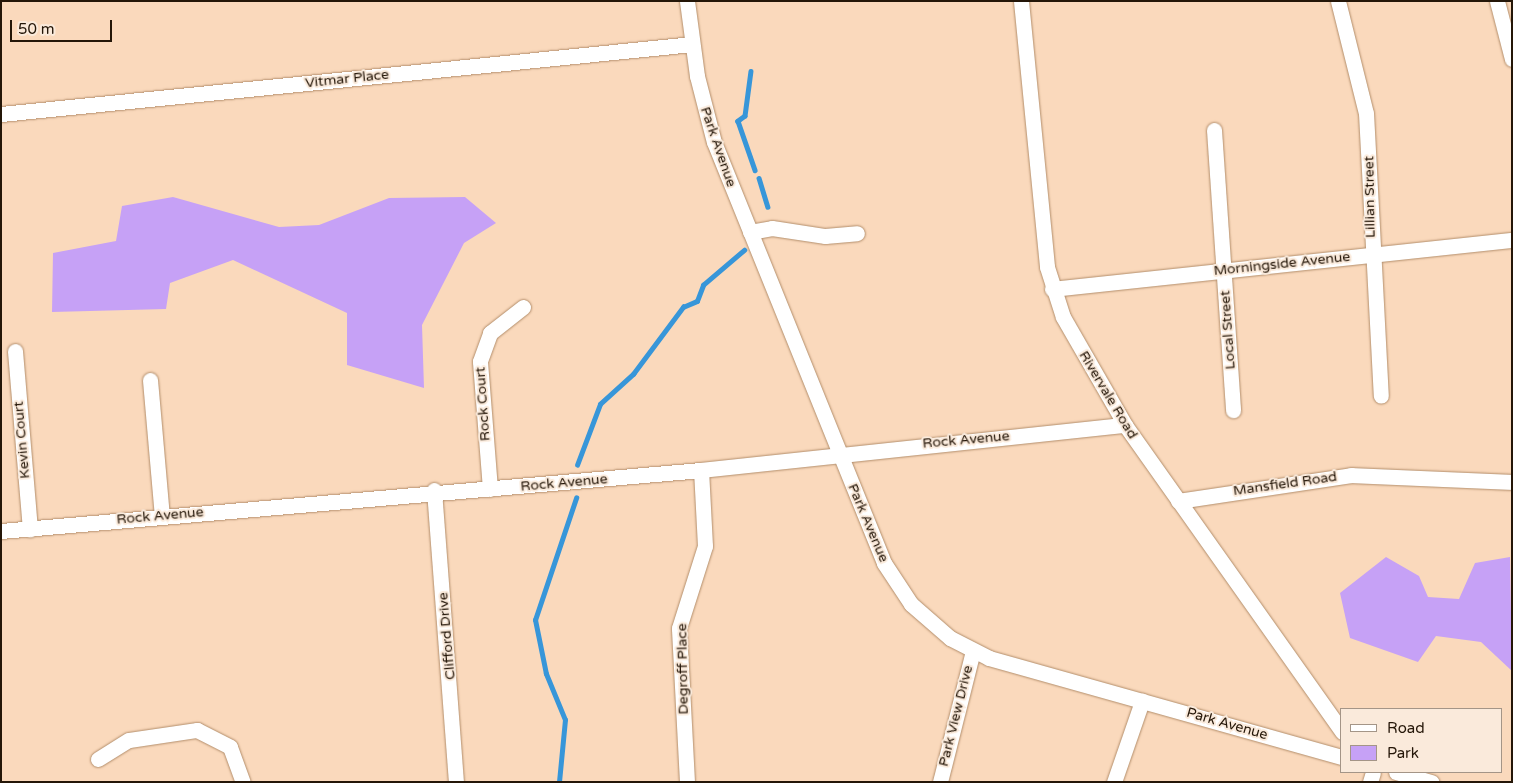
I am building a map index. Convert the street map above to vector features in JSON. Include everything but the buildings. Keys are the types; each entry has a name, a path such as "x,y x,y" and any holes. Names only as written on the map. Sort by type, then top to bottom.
{"street":[{"name":"Park Avenue","path":"687,1 692,44 711,133 838,452 897,586 929,623 973,651 1142,701 1340,755"},
{"name":"Rivervale Road","path":"1021,1 1052,289 1063,317 1125,425 1340,729"},
{"name":"Lillian Street","path":"1338,1 1366,113 1372,255 1381,396"},
{"path":"1497,1 1512,59"},
{"name":"Vitmar Place","path":"1,114 692,44"},
{"name":"Local Street","path":"1214,130 1233,410"},
{"path":"750,232 772,228 825,236 857,233"},
{"name":"Morningside Avenue","path":"1052,289 1512,240"},
{"name":"Rock Court","path":"490,489 480,361 490,333 524,307"},
{"name":"Kevin Court","path":"15,351 30,529"},
{"path":"150,380 162,516"},
{"name":"Rock Avenue","path":"1,531 434,490 490,489 701,470 838,452 1125,425"},
{"name":"Degroff Place","path":"687,782 679,628 704,546 701,470"},
{"name":"Mansfield Road","path":"1178,501 1350,475 1512,482"},
{"name":"Clifford Drive","path":"434,490 456,782"},
{"name":"Park View Drive","path":"940,782 973,651"},
{"path":"1114,782 1142,701"},
{"path":"98,759 129,740 197,730 230,747 243,782"},
{"path":"1400,773 1432,782"}],"green space":[{"path":"173,197 279,227 319,225 389,198 465,197 496,223 464,243 422,325 424,388 347,365 347,313 233,260 170,283 166,309 52,312 53,253 116,241 122,206"},
{"path":"1386,557 1419,576 1428,597 1459,599 1475,563 1510,557 1512,671 1481,642 1436,636 1418,662 1350,638 1340,593"}],"waterway":[{"path":"751,71 745,116 738,121 755,170"},
{"path":"759,178 768,207"},
{"path":"577,465 600,404 633,374 683,307 697,301 703,285 744,250"},
{"path":"559,782 565,720 546,674 535,620 576,498"}]}
